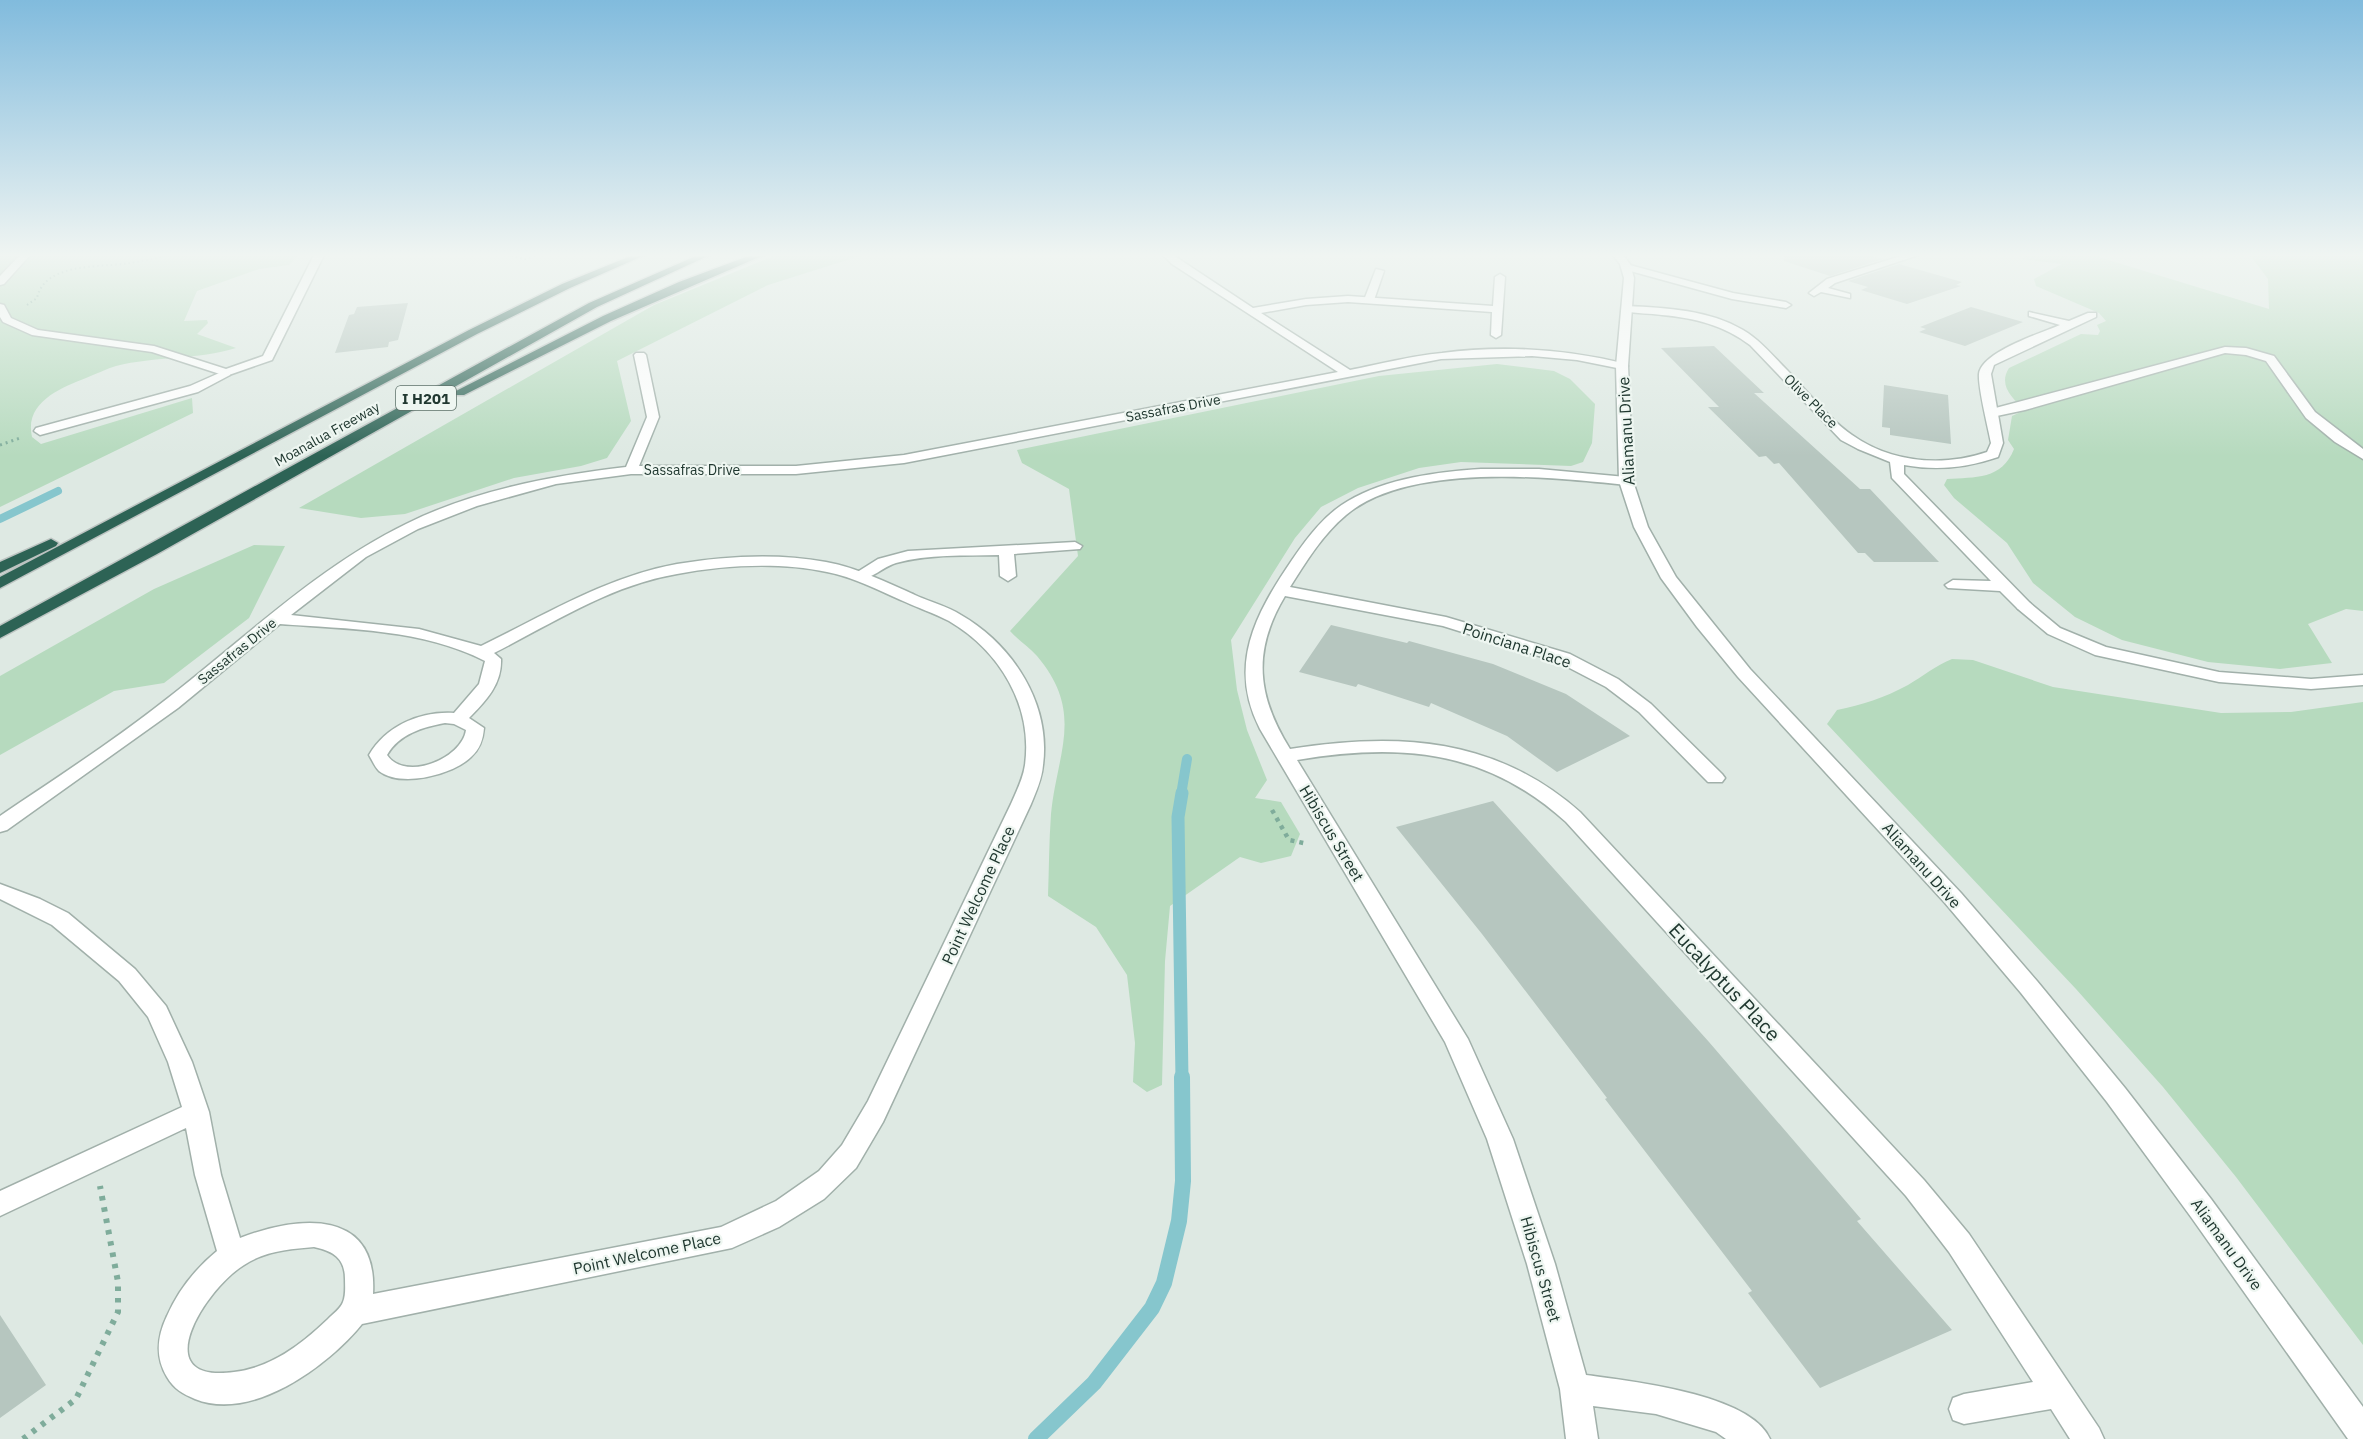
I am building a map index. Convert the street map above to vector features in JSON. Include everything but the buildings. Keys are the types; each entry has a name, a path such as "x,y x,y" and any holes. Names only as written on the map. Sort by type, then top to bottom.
{"highway":[{"path":"473,332 489,322"},
{"name":"Moanalua Freeway","path":"0,584 493,322"},
{"name":"Moanalua Freeway","path":"0,633 562,322"},
{"path":"152,551 557,342 600,322"},
{"path":"0,568 331,408"}],"street":[{"path":"12,322 36,333 154,349 226,373"},
{"path":"40,431 194,389 226,373 268,358 286,322"},
{"path":"1271,322 1347,373"},
{"path":"1496,322 1496,335"},
{"name":"Aliamanu Drive","path":"1627,322 1622,366 1626,481 1633,508 1652,550 1669,578 1702,624 1744,673 1953,898 2029,987 2116,1095 2201,1208 2363,1433"},
{"name":"Olive Place","path":"1719,322 1742,332 1846,437 1860,446 1897,460 1953,464 1978,461 1993,454 1997,443 1985,374 1989,363 2006,352 2077,322"},
{"path":"2061,322 2071,325"},
{"path":"1992,413 2225,350 2244,350 2272,358 2282,369 2290,389 2306,409 2363,455"},
{"name":"Sassafras Drive","path":"0,825 73,776 172,704 361,554 413,526 472,503 555,480 631,470 796,470 904,459 1441,356 1479,353 1586,366 1622,366"},
{"path":"631,470 653,417 640,355"},
{"path":"1897,460 1897,475 2024,606 2054,631 2101,651 2219,677 2311,684 2363,680"},
{"name":"Hibiscus Street","path":"1582,1439 1575,1389 1541,1264 1500,1139 1456,1039 1285,756 1261,712 1253,677 1255,651 1262,620 1322,529 1343,510 1368,495 1440,476 1477,472 1544,474 1626,481"},
{"path":"859,576 883,562 908,555 1075,546"},
{"path":"1006,550 1008,576"},
{"name":"Point Welcome Place","path":"354,1312 722,1239 768,1221 795,1204 840,1167 859,1142 878,1107 1021,804 1034,768 1032,712 1025,691 1015,674 989,643 958,620 859,576 824,566 723,564 675,569 628,580 605,589 482,652"},
{"path":"1953,585 2004,586"},
{"name":"Poinciana Place","path":"1281,590 1446,622 1564,658 1612,683 1645,708 1715,778"},
{"path":"276,620 415,633 482,652 493,659 492,678 477,699 458,719 431,720 402,731 382,747 378,756 380,763 386,769 410,773 433,769 455,760 466,752 476,735 475,728 458,719"},
{"name":"Eucalyptus Place","path":"1285,756 1361,744 1402,744 1439,750 1480,761 1514,775 1546,793 1573,817 1915,1188 1959,1243 2088,1439"},
{"path":"0,891 32,904 60,920 127,975 158,1012 180,1062 196,1112 208,1175 232,1256"},
{"path":"0,1204 196,1112"},
{"path":"314,1234 337,1239 353,1252 360,1272 358,1296 354,1312 332,1336 283,1371 249,1385 218,1390 193,1384 177,1368 172,1347 178,1323 192,1295 232,1256 287,1236 314,1234"},
{"path":"1575,1389 1656,1399 1723,1419 1754,1439"},
{"path":"1964,1409 2058,1393"}],"path":[{"path":"1272,810 1289,840 1317,846"},
{"path":"23,1439 76,1399 118,1312 118,1282 100,1180"}],"green space":[{"path":"0,322 208,322 197,334 236,348 222,352 116,366 66,387 47,398 34,414 31,425 32,437 41,444 192,398 193,413 0,507"},
{"path":"624,322 694,322 617,361 631,421 607,458 581,466 514,478 405,514 361,518 299,508"},
{"path":"2103,322 2363,322 2363,611 2346,609 2308,624 2332,663 2280,669 2208,662 2122,640 2075,617 2033,583 2007,543 1954,498 1944,485 1947,479 1977,477 1995,472 2009,459 2014,449 2008,440 2012,416 2025,410 2011,396 2006,386 2006,374 2009,368 2081,334 2098,335 2100,331 2097,325"},
{"path":"1497,364 1554,371 1570,379 1595,404 1592,443 1583,462 1571,466 1461,462 1419,468 1358,488 1321,507 1295,538 1231,640 1237,690 1247,730 1267,780 1255,798 1281,802 1300,834 1291,856 1261,863 1240,857 1170,906 1165,961 1162,1085 1147,1092 1133,1082 1135,1043 1127,975 1096,927 1048,896 1051,814 1062,752 1064,715 1060,696 1052,677 1037,656 1010,631 1078,556 1069,489 1022,463 1017,450 1379,376"},
{"path":"254,545 285,546 249,618 164,683 114,691 0,755 0,676 154,589"},
{"path":"1952,659 1973,660 2053,687 2221,713 2291,712 2363,702 2363,1345 2236,1177 2163,1087 2076,989 1827,724 1837,710 1890,694"}],"waterway":[{"path":"0,519 58,491"},
{"path":"1181,795 1187,759"},
{"path":"1182,793 1178,817 1182,1079"},
{"path":"1036,1439 1094,1383 1152,1308 1164,1283 1179,1221 1183,1181 1182,1077"}]}
